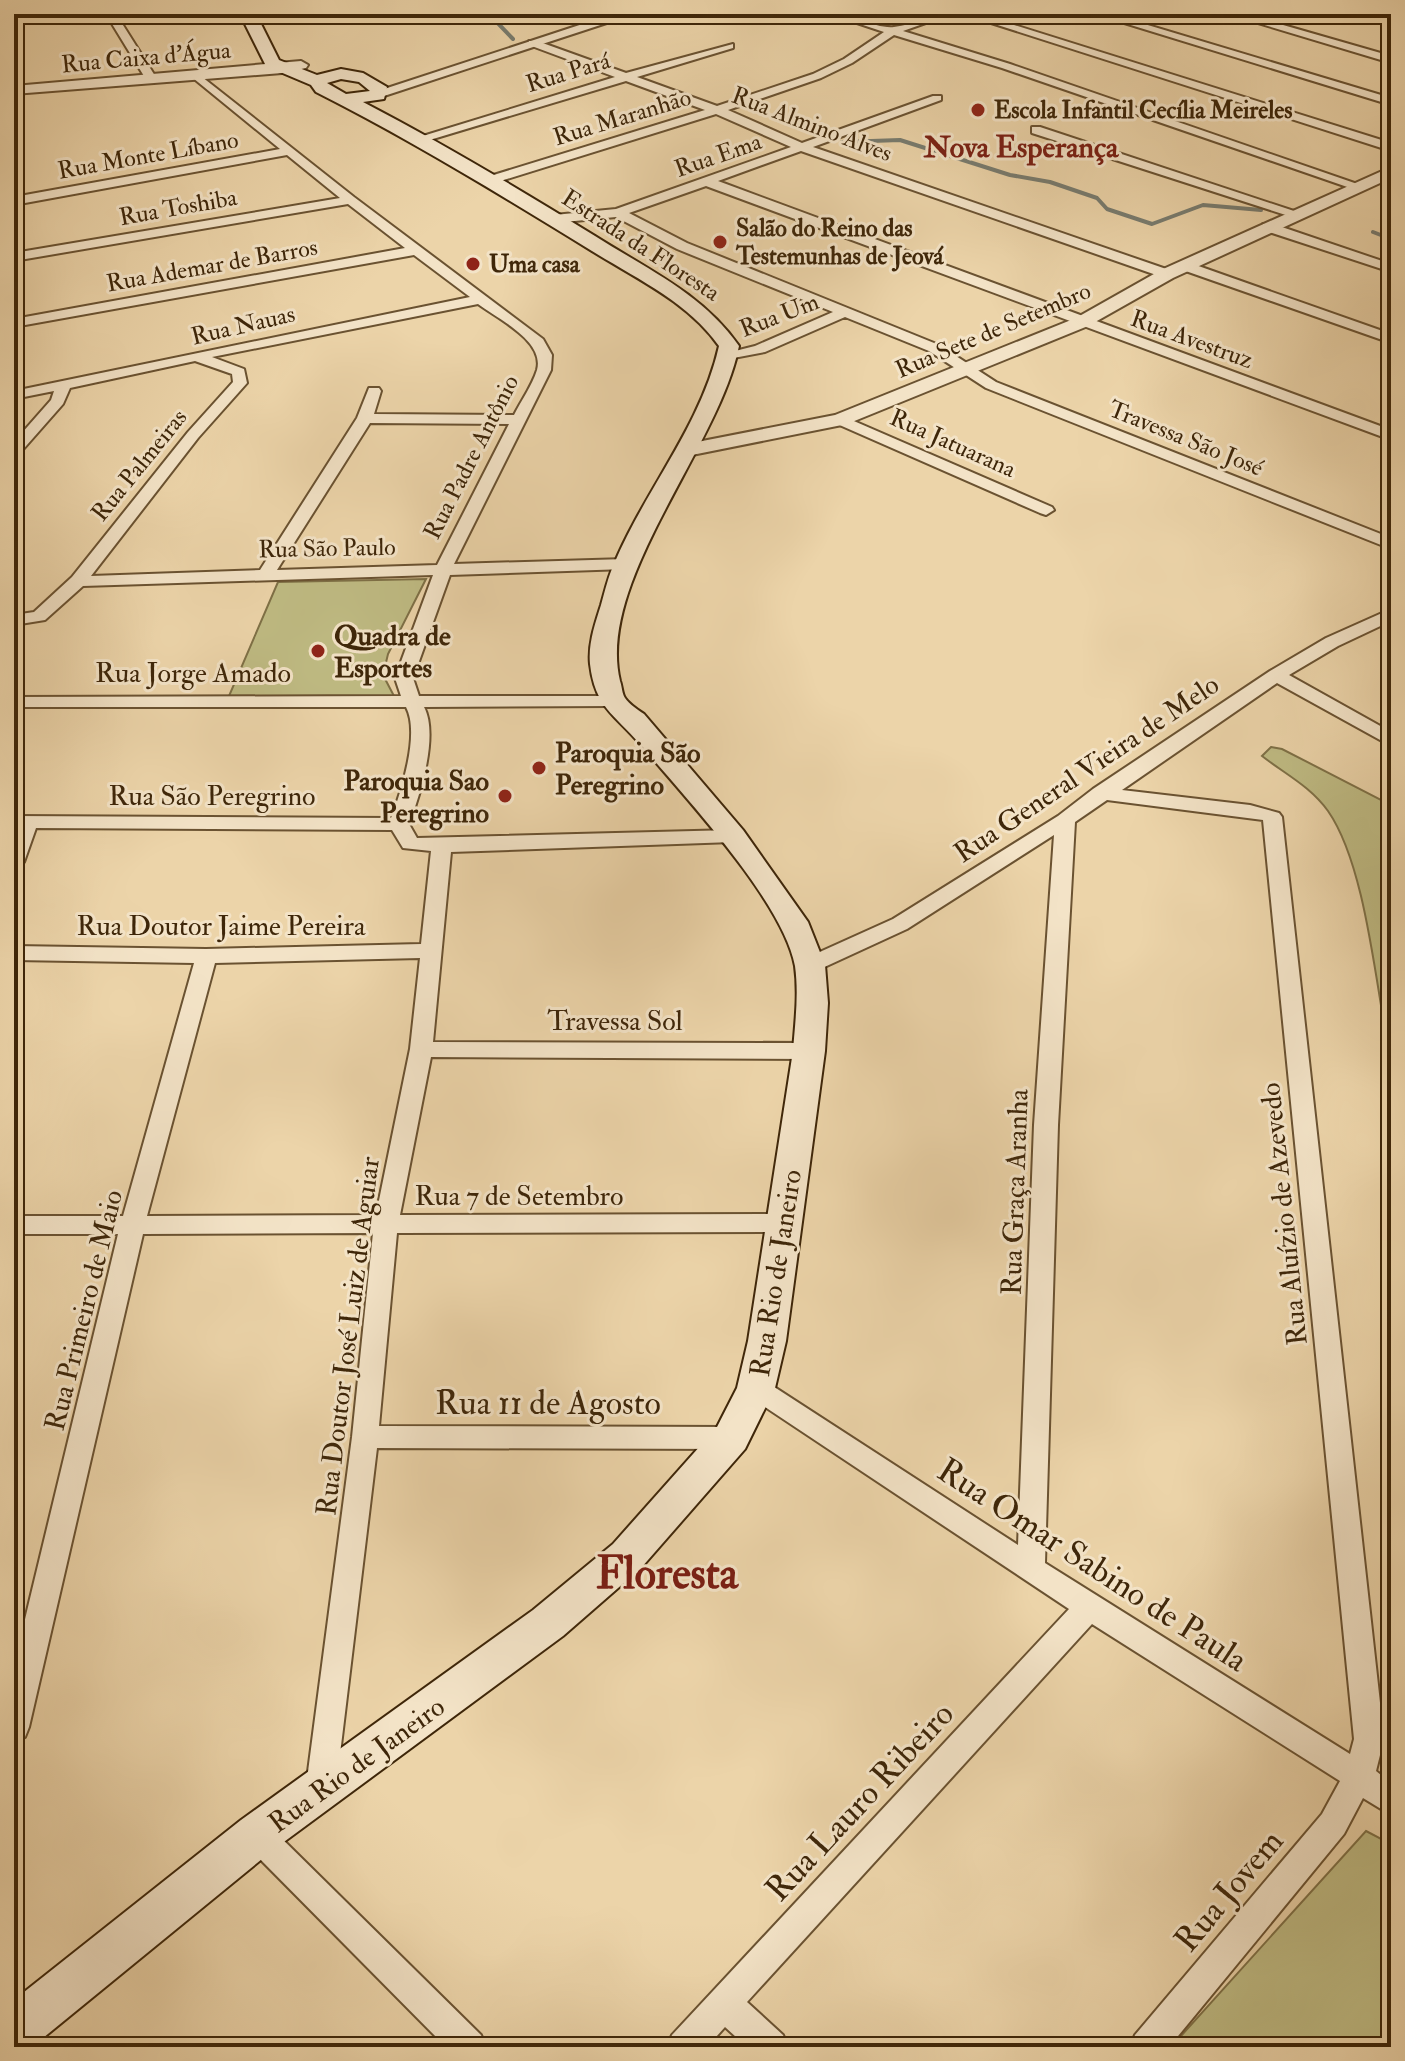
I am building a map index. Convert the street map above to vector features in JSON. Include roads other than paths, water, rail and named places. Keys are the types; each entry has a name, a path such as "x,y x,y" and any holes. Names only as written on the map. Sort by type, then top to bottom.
{"main road":[{"path":"248,14 288,65 317,81 334,75"},
{"path":"265,14 288,65"},
{"path":"288,65 334,75 360,75"},
{"name":"Estrada da Floresta","path":"360,75 379,87 379,94 419,139"},
{"name":"Estrada da Floresta","path":"317,81 322,88 491,180 698,312 718,328 729,346 728,357"},
{"path":"344,99 379,94"},
{"path":"612,701 603,663 605,632 626,564 687,450 728,357"},
{"name":"Rua Rio de Janeiro","path":"14,2031 257,1835 548,1623 627,1556 731,1438 756,1388 785,1223 809,1051 812,1003 810,965 793,922 733,836 634,720 612,701"}],"street":[{"path":"111,14 151,77"},
{"path":"379,94 627,14"},
{"path":"835,14 1360,187"},
{"name":"Rua Maranhão","path":"491,180 817,76 848,61 893,31 946,14"},
{"path":"968,14 1391,147"},
{"path":"1100,14 1391,102"},
{"path":"1233,14 1391,60"},
{"path":"1359,14 1391,23"},
{"name":"Rua Almino Alves","path":"533,43 717,110 804,148 1167,274"},
{"name":"Rua Pará","path":"419,139 729,46"},
{"name":"Rua Caixa d'Água","path":"14,88 288,65"},
{"name":"Rua Caixa d'Água","path":"151,77 197,76 288,65"},
{"path":"360,75 383,77 452,68"},
{"name":"Rua Padre Antônio","path":"197,76 350,200 538,342 545,355 544,370 538,384 443,570 404,678 422,720 411,792 399,824"},
{"name":"Rua Ema","path":"554,219 618,213 937,98"},
{"path":"1036,130 1297,214"},
{"name":"Rua Monte Líbano","path":"14,201 290,151"},
{"name":"Rua Sete de Setembro","path":"687,450 840,420 1082,322 1167,274 1391,172"},
{"name":"Rua Avestruz","path":"708,182 1391,435"},
{"name":"Rua Toshiba","path":"14,257 350,200"},
{"name":"Travessa São José","path":"618,213 682,246 934,348 982,380 1019,396 1391,544"},
{"path":"1268,227 1391,268"},
{"name":"Rua Ademar de Barros","path":"14,323 417,250"},
{"path":"1185,266 1391,339"},
{"name":"Rua Nauas","path":"14,395 481,299"},
{"name":"Rua Um","path":"728,357 760,349 845,312"},
{"name":"Rua Palmeiras","path":"14,620 39,616 78,581 193,435 240,383 239,372 199,357"},
{"path":"14,451 58,401 63,385"},
{"path":"267,573 365,418 374,391"},
{"path":"365,418 517,420"},
{"name":"Rua Jatuarana","path":"840,420 1046,510"},
{"name":"Rua São Paulo","path":"78,581 626,564"},
{"name":"Rua General Vieira de Melo","path":"810,965 900,924 1065,820 1100,793 1276,675 1332,642 1389,617"},
{"path":"1276,675 1391,740"},
{"name":"Rua Jorge Amado","path":"14,702 612,701"},
{"name":"Rua Aluízio de Azevedo","path":"1100,793 1250,811 1272,817 1369,1739 1359,1776"},
{"name":"Rua Graça Aranha","path":"1031,1567 1046,1125 1065,820"},
{"path":"14,862 21,822"},
{"name":"Rua São Peregrino","path":"21,822 399,824"},
{"path":"399,824 410,844 442,846 733,836"},
{"name":"Rua Doutor José Luiz de Aguiar","path":"321,1787 365,1437 386,1226 421,1049 442,846"},
{"name":"Rua Doutor Jaime Pereira","path":"14,953 206,956 429,951"},
{"name":"Rua Primeiro de Maio","path":"14,1727 132,1227 206,956"},
{"name":"Travessa Sol","path":"421,1049 809,1051"},
{"name":"Rua 7 de Setembro","path":"14,1225 785,1223"},
{"name":"Rua Omar Sabino de Paula","path":"756,1388 1089,1607 1359,1776 1391,1801"},
{"name":"Rua 11 de Agosto","path":"365,1437 731,1438"},
{"name":"Rua Lauro Ribeiro","path":"684,2047 1089,1607"},
{"name":"Rua Jovem","path":"1147,2047 1333,1824 1359,1776"},
{"path":"257,1835 469,2047"},
{"path":"725,2004 771,2047"}],"waterway":[{"path":"489,14 513,39"},
{"path":"842,142 900,140 1010,175 1050,182 1097,198 1107,209 1152,224 1203,205 1261,210"},
{"path":"1373,232 1391,239"}],"place":[{"name":"Escola Infantil Cecília Meireles","path":"978,110"},
{"name":"Salão do Reino das Testemunhas de Jeová","path":"720,242"},
{"name":"Uma casa","path":"473,264"},
{"name":"Quadra de Esportes","path":"318,651"},
{"name":"Paroquia São Peregrino","path":"539,768"},
{"name":"Paroquia Sao Peregrino","path":"505,796"}],"district":[{"name":"Nova Esperança","path":"1021,147"},
{"name":"Floresta","path":"667,1573"}]}
